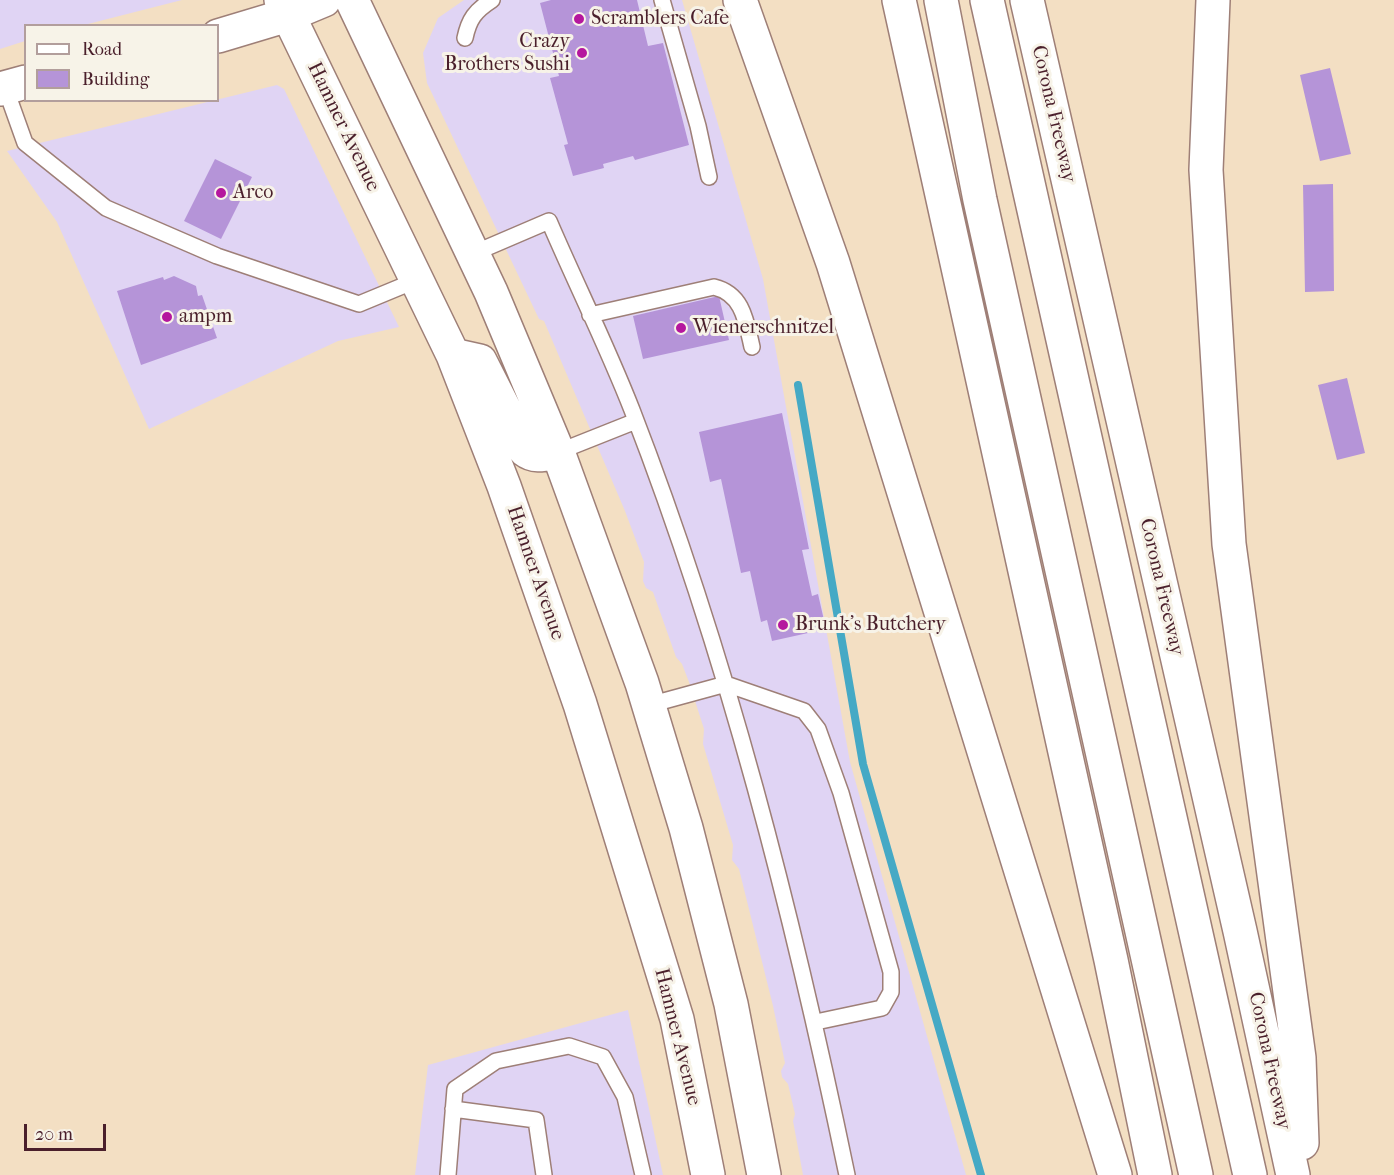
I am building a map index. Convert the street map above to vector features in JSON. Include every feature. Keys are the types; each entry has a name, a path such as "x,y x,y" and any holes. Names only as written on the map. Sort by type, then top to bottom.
{"main road":[{"path":"219,36 285,7 324,0"},
{"path":"352,0 472,254 558,452 649,705 686,828 730,1004 764,1175"},
{"path":"740,0 833,263 1115,1175"},
{"path":"899,0 1108,948 1155,1175"},
{"path":"941,0 980,200 1196,1175"},
{"path":"987,0 1250,1175"},
{"name":"Corona Freeway","path":"1027,0 1293,1175"},
{"path":"1213,0 1206,170 1229,544 1299,1058 1304,1175"},
{"name":"Hamner Avenue","path":"285,7 453,355 504,486 587,726 677,1019 708,1175"},
{"path":"453,355 480,361 525,450 530,455 558,452"}],"lane":[{"path":"465,38 467,25 475,11 492,0"},
{"path":"662,0 709,177"},
{"path":"10,86 25,143 106,208 217,256 359,304 417,280"},
{"path":"472,254 549,221 636,420 726,684 748,758 816,1023 847,1175"},
{"path":"590,315 714,287 725,289 735,297 745,315 752,347"},
{"path":"558,452 636,420"},
{"path":"649,705 726,684 804,711 818,729 841,793 891,972 891,992 882,1008 816,1023"},
{"path":"448,1175 454,1089 496,1061 568,1046 603,1057 626,1097 643,1175"},
{"path":"453,1109 536,1120 544,1175"}],"shaded area":[{"path":"0,0 182,0 88,24 24,24 24,41 0,49"},
{"path":"464,0 682,0 763,279 850,762 966,1175 803,1175 793,1121 795,1114 788,1084 782,1077 781,1071 785,1063 773,1006 739,869 732,860 733,845 703,744 704,729 689,682 682,664 676,657 653,592 646,588 643,581 644,562 625,511 544,321 539,319 427,83 423,53 438,18"},
{"path":"277,85 284,89 399,327 338,341 149,429 57,222 7,151 207,102 219,102 219,99"},
{"path":"628,1010 663,1175 415,1175 428,1065"}],"building":[{"path":"551,0 637,0 648,46 663,43 689,145 635,160 633,156 603,164 604,168 573,176 564,145 568,144 550,78 559,76 540,3"},
{"path":"1330,68 1351,154 1320,161 1300,75"},
{"path":"215,159 252,177 221,239 184,221"},
{"path":"1333,184 1334,291 1305,292 1303,185"},
{"name":"ampm","path":"174,276 196,286 198,296 202,295 217,338 141,365 117,291 163,277 164,280"},
{"name":"Wienerschnitzel","path":"719,296 729,340 643,359 633,316"},
{"path":"1347,378 1365,453 1337,460 1318,385"},
{"path":"782,413 809,549 802,550 812,596 818,594 826,629 772,641 767,620 761,622 750,571 741,573 721,479 710,482 699,432"}],"waterway":[{"path":"798,385 863,764 981,1175"}],"place":[{"name":"Scramblers Cafe","path":"579,19"},
{"name":"Crazy Brothers Sushi","path":"582,53"},
{"name":"Arco","path":"221,193"},
{"name":"ampm","path":"167,317"},
{"name":"Wienerschnitzel","path":"681,328"},
{"name":"Brunk's Butchery","path":"783,625"}]}
